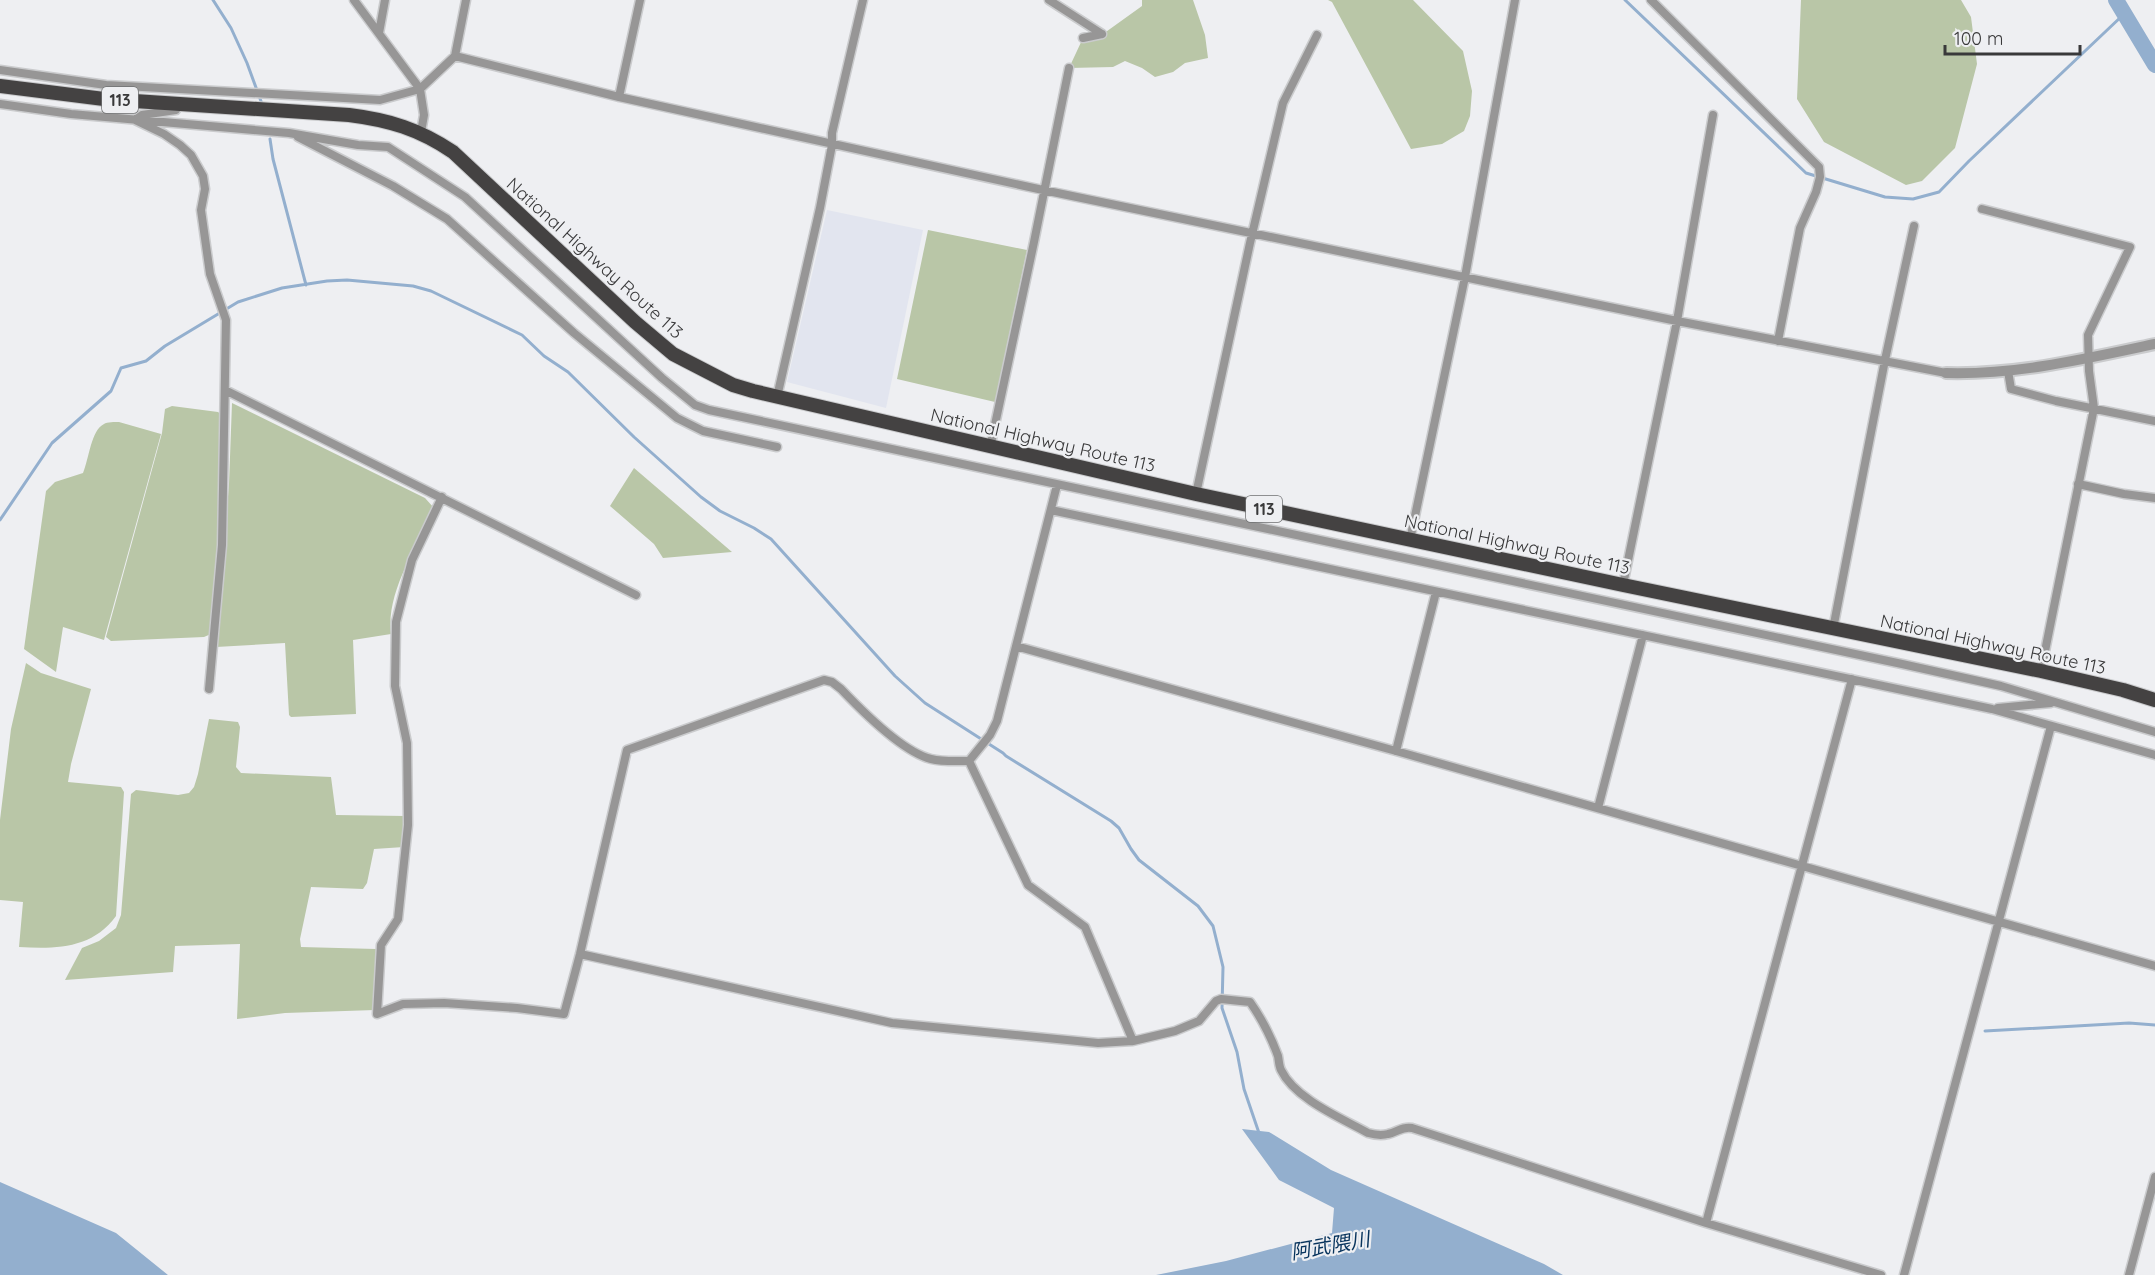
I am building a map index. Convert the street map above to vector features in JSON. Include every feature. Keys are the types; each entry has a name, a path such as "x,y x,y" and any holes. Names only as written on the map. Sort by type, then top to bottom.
{"highway":[{"name":"National Highway Route 113","path":"0,86 68,96 365,117 421,132 453,152 635,322 673,354 733,385 990,448 1196,494 2041,671 2123,690 2155,700"}],"street":[{"path":"354,0 420,89 424,115 421,132"},
{"path":"379,33 385,0"},
{"path":"0,70 106,85 380,100 420,89 455,56 466,0"},
{"path":"619,97 640,0"},
{"path":"777,397 832,145 832,133 863,0"},
{"path":"1049,0 1102,34 1083,38"},
{"path":"1410,540 1465,277 1515,0"},
{"path":"1651,0 1819,167 1820,177 1816,192 1800,228 1778,341"},
{"path":"1196,494 1252,234 1283,103 1317,35"},
{"path":"455,56 619,97 1043,190 1677,321 1946,373 2038,368 2155,344"},
{"path":"990,448 1069,68"},
{"path":"0,104 71,114 289,133 358,145 388,147 457,192 581,302 662,378 695,405 1057,485 1891,661 2001,686 2155,732"},
{"path":"135,120 142,115 176,110 179,104"},
{"path":"1623,585 1677,321 1713,115"},
{"path":"135,120 164,134 180,145 190,155 203,176 205,189 201,210 210,274 226,320 222,545 209,689"},
{"path":"289,133 393,186 447,219 574,333 677,418 703,431 777,447"},
{"path":"1982,209 2130,247 2088,335 2094,408 2041,671"},
{"path":"1833,629 1885,360 1914,226"},
{"path":"2008,371 2011,389 2056,401 2155,421"},
{"path":"225,390 636,595"},
{"path":"2078,484 2124,495 2155,498"},
{"path":"969,761 990,735 997,721 1057,485"},
{"path":"442,497 412,560 396,622 395,686 406,743 408,825 398,919 381,945 377,1014 403,1004 444,1003 564,1014 627,750 824,680 832,682 893,737 918,753 931,759 969,761"},
{"path":"1051,510 1992,709 2155,755"},
{"path":"1396,751 1436,592"},
{"path":"1598,808 1643,635"},
{"path":"1016,646 2155,966"},
{"path":"1706,1223 1852,679"},
{"path":"1992,709 2054,702"},
{"path":"1904,1275 2051,726"},
{"path":"969,761 1028,885 1085,927 1133,1041"},
{"path":"580,954 892,1023 1098,1043 1133,1041 1175,1031 1199,1021 1216,1001 1221,999 1250,1002 1263,1020 1281,1069 1290,1083 1305,1096 1368,1133 1390,1134 1405,1126 1706,1223 1881,1275"},
{"path":"2129,1275 2155,1177"}],"shaded area":[{"path":"827,210 923,230 886,408 787,382"}],"green space":[{"path":"1142,0 1193,0 1205,35 1208,58 1185,63 1173,72 1155,77 1142,68 1125,61 1113,67 1069,68 1083,38 1103,34 1142,6"},
{"path":"1328,0 1413,0 1463,51 1472,91 1470,116 1464,131 1442,144 1411,149 1332,2"},
{"path":"1801,0 1961,0 1971,17 1977,64 1955,148 1922,181 1906,185 1824,142 1797,99"},
{"path":"928,230 1027,250 995,402 897,379"},
{"path":"232,403 425,498 434,508 397,588 393,603 391,634 353,640 356,714 291,717 289,715 285,643 216,647 229,484"},
{"path":"172,406 218,412 223,416 219,526 211,634 204,637 111,641 106,637 162,433 165,409"},
{"path":"119,422 161,434 104,640 63,627 56,672 24,649 46,491 55,482 83,473 96,432 105,423"},
{"path":"634,468 732,552 663,558 654,544 610,506"},
{"path":"26,663 41,673 91,689 68,782 121,787 124,792 116,916 96,935 85,941 60,947 19,947 23,902 0,900 0,820 11,729"},
{"path":"209,719 238,722 240,727 236,767 241,773 331,777 336,815 405,816 404,847 374,849 367,883 363,889 311,887 300,939 301,947 376,949 377,1003 375,1010 285,1013 237,1019 240,944 175,946 173,972 65,980 82,948 99,941 116,928 121,915 131,794 136,790 178,795 189,793 194,787 198,774"}],"water":[{"name":"阿武隈川","path":"1242,1129 1269,1132 1331,1170 1544,1264 1563,1275 1156,1275 1226,1261 1332,1233 1334,1208 1279,1180"},
{"path":"0,1182 116,1233 168,1275 0,1275"}],"waterway":[{"path":"213,0 231,28 262,104"},
{"path":"1625,0 1806,173 1885,197 1913,199 1939,192 2123,15"},
{"path":"2116,0 2155,65"},
{"path":"270,139 273,159 306,285"},
{"path":"0,520 52,443 111,391 121,368 146,361 165,346 238,302 282,288 327,281 347,280 413,286 431,291 522,335 544,356 568,372 634,437 701,497 720,511 771,539 895,676 925,703 1111,821 1119,828 1139,860 1198,906 1213,926 1223,967 1222,1008 1237,1052 1244,1089 1259,1133"},
{"path":"1985,1031 2129,1023 2155,1025"}]}
